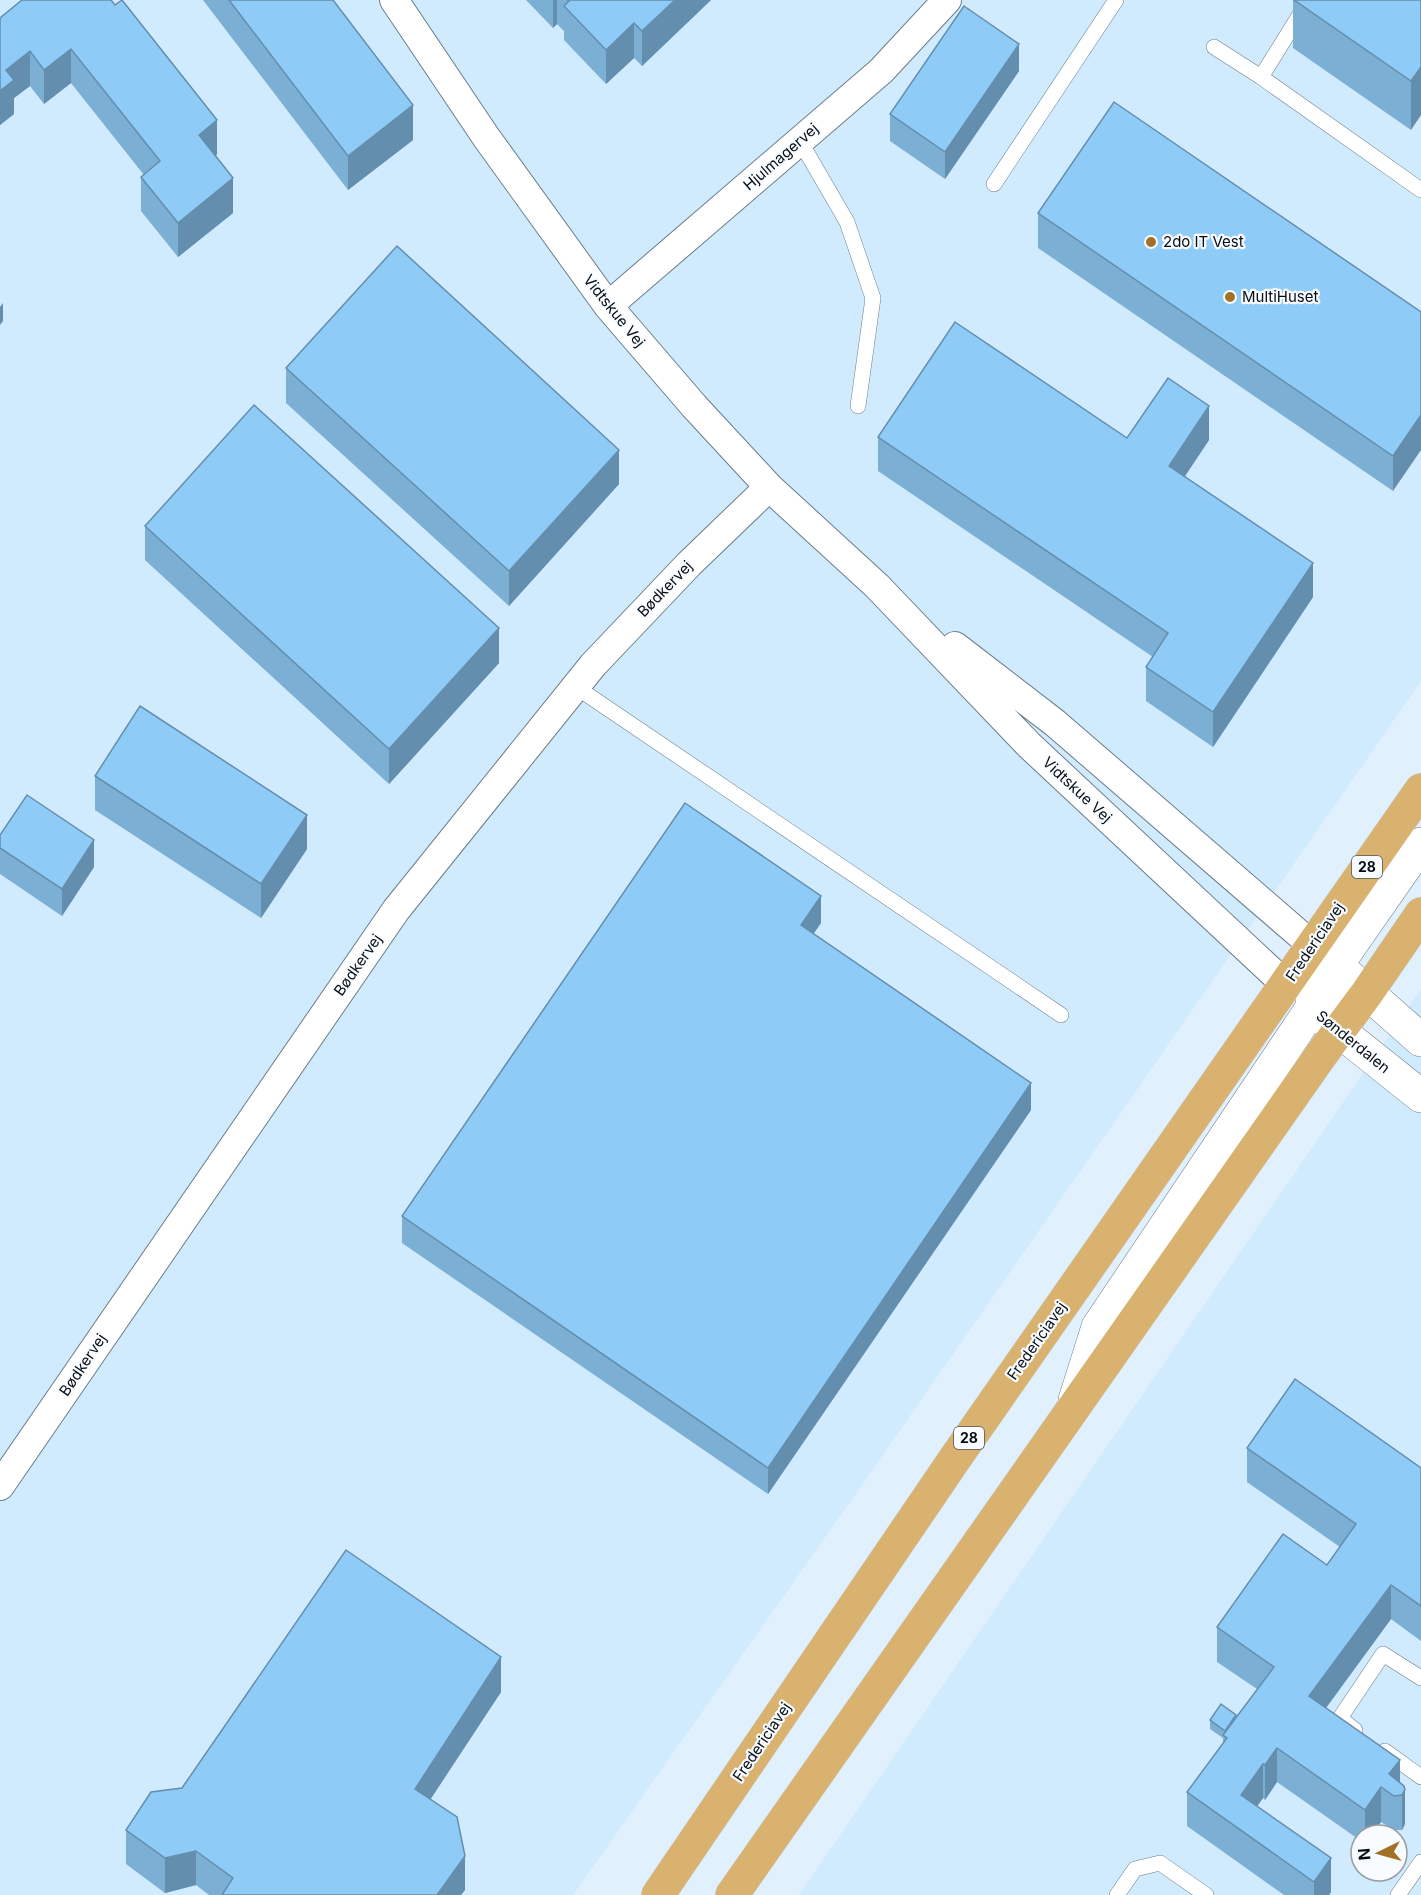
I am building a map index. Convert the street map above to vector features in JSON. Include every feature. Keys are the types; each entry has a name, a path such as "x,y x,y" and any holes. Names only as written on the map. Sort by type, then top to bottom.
{"main road":[{"name":"Fredericiavej","path":"658,1895 956,1457 1286,985 1325,956 1421,790"},
{"path":"732,1895 1421,914"}],"street":[{"name":"Vidtskue Vej","path":"394,0 478,126 608,306 694,406 769,487 877,586 1029,745 1286,985"},
{"name":"Hjulmagervej","path":"608,306 881,71 946,0"},
{"name":"Bødkervej","path":"0,1486 396,910 593,665 689,564 769,487"},
{"name":"Vidtskue Vej","path":"877,586 1055,723 1325,956"},
{"path":"1071,1414 1098,1327 1312,1008 1325,956 1421,844"},
{"path":"1325,956 1421,1040"},
{"path":"1325,956 1338,1031"},
{"name":"Sønderdalen","path":"1286,985 1338,1031 1421,1096"}],"lane":[{"path":"994,184 1116,0"},
{"path":"1261,77 1303,2"},
{"path":"1214,47 1261,77 1421,190"},
{"path":"800,141 847,222 873,298 858,406"},
{"path":"576,687 1061,1015"},
{"path":"1421,1678 1383,1654 1340,1718 1421,1777"},
{"path":"1398,1895 1421,1862"},
{"path":"1117,1895 1135,1869 1160,1863 1206,1895"}],"shaded area":[{"path":"0,0 1421,0 1421,681 864,1482 573,1895 0,1895"},
{"path":"1421,989 1421,1895 799,1895"}],"building":[{"path":"22,0 111,0 115,5 122,0 217,120 199,135 233,178 178,223 141,177 160,161 71,49 44,70 30,51 6,70 14,80 0,91 0,18"},
{"path":"229,0 333,0 413,105 348,156"},
{"path":"567,0 675,0 642,31 634,23 606,50 564,6 569,1"},
{"path":"1294,0 1421,0 1421,67 1411,81"},
{"path":"964,6 1019,44 945,152 890,114"},
{"name":"MultiHuset","path":"1114,102 1421,312 1421,415 1393,456 1038,213"},
{"path":"397,246 619,450 509,571 286,368"},
{"path":"955,322 1127,438 1168,378 1209,406 1169,466 1313,563 1213,712 1146,667 1168,633 878,437"},
{"path":"254,405 499,628 389,749 145,526"},
{"path":"140,706 307,815 261,884 95,776"},
{"path":"27,795 94,840 62,889 0,848 0,835"},
{"path":"685,803 821,896 801,925 1031,1083 768,1468 402,1216"},
{"path":"1295,1379 1421,1468 1421,1606 1391,1585 1309,1696 1400,1760 1389,1774 1404,1786 1405,1790 1402,1795 1394,1796 1381,1787 1365,1810 1277,1748 1241,1795 1331,1858 1314,1882 1187,1792 1227,1738 1223,1735 1274,1667 1217,1627 1283,1534 1327,1565 1356,1524 1247,1448"},
{"path":"346,1550 501,1657 415,1789 457,1817 465,1856 437,1895 222,1895 233,1878 196,1851 165,1858 126,1830 151,1792 182,1788"},
{"path":"1221,1704 1236,1715 1225,1731 1210,1720"}],"place":[{"name":"2do IT Vest","path":"1151,242"},
{"name":"MultiHuset","path":"1230,297"}]}
